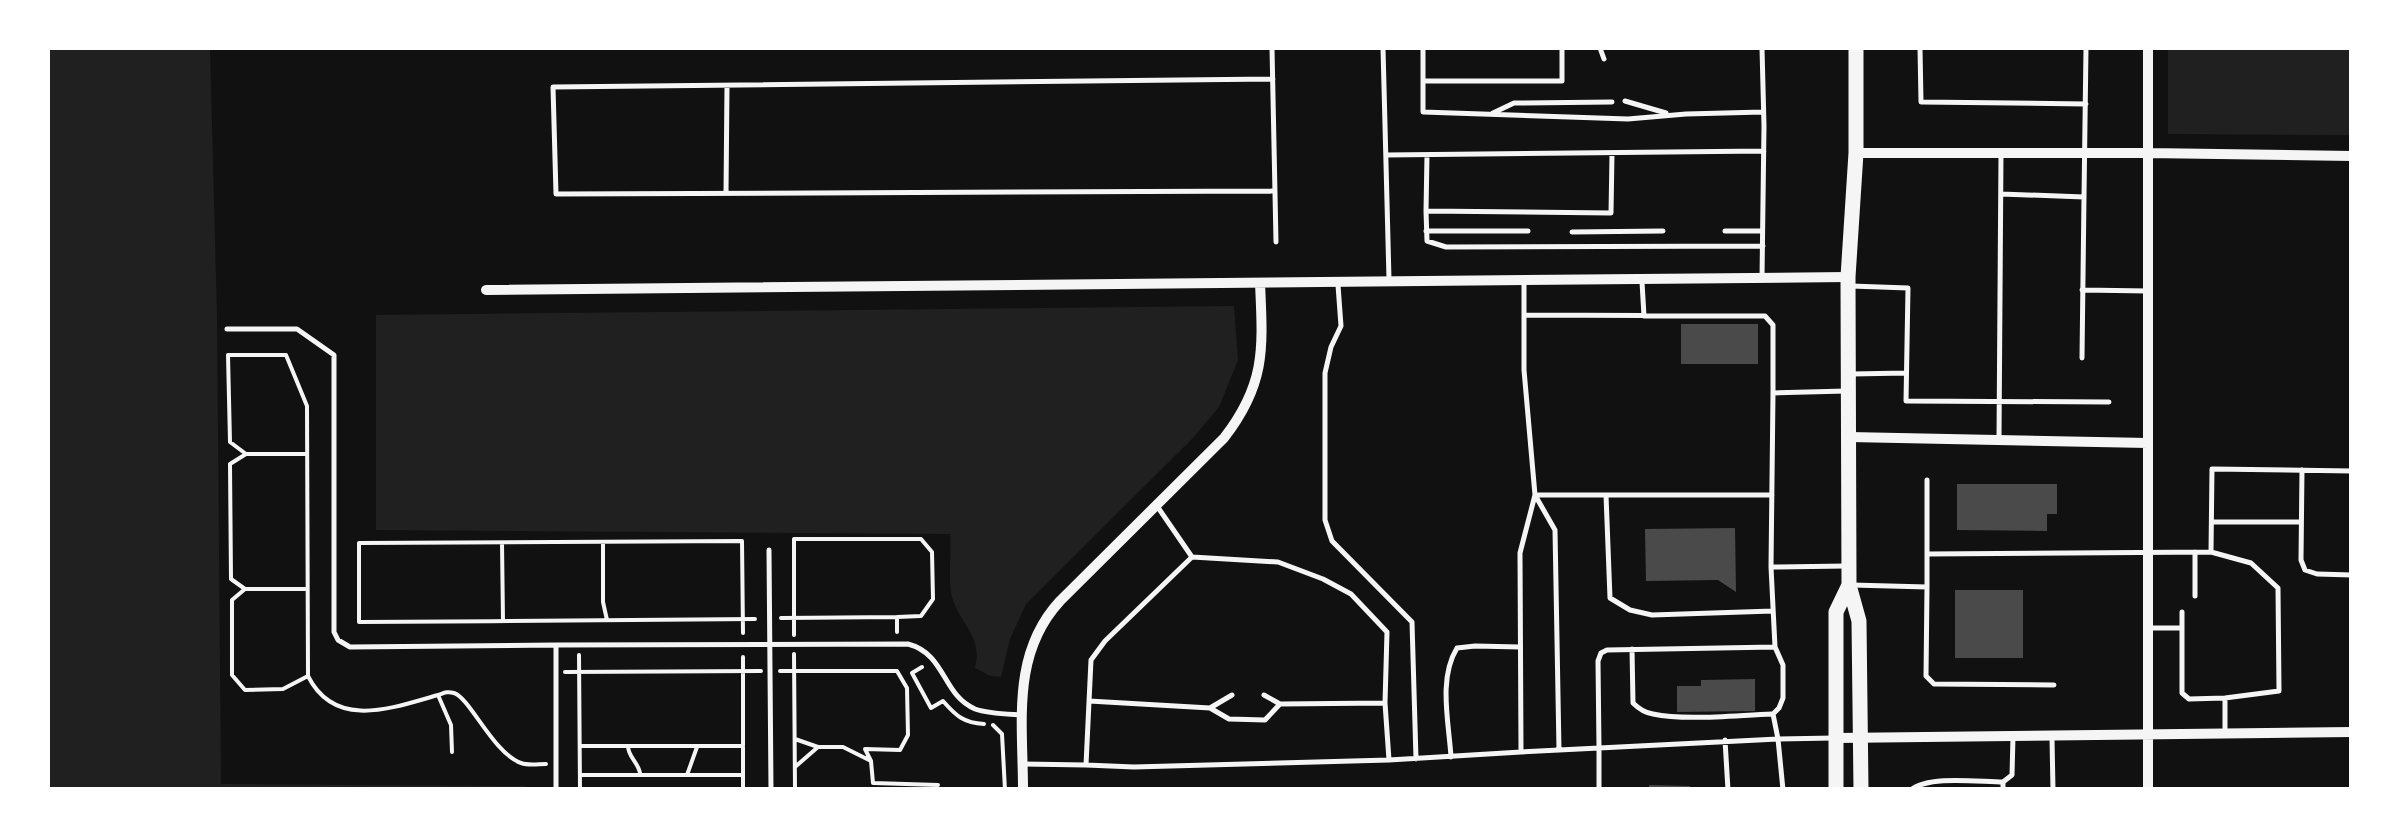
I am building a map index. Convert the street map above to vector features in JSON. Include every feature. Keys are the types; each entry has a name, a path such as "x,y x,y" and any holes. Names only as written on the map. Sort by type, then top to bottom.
{"highway":[{"path":"1856,48 1856,153 1848,281 1849,437 1850,585 1858,621 1861,790"},
{"path":"1836,790 1836,612 1850,585"}],"street":[{"path":"2148,48 2148,790"},
{"path":"1856,153 2352,156"},
{"path":"486,290 1762,278 1848,281"},
{"path":"1023,790 1023,681 1027,659 1046,616 1224,438 1242,415 1255,388 1262,338 1260,283"},
{"path":"1849,437 2148,443"},
{"path":"1836,738 2352,732"}],"lane":[{"path":"1272,48 1276,242"},
{"path":"1383,48 1389,281"},
{"path":"1423,48 1424,112 1628,119 1764,112"},
{"path":"1423,81 1562,81 1562,48"},
{"path":"1600,48 1604,58"},
{"path":"1762,48 1762,278"},
{"path":"1920,48 1921,102 2086,104"},
{"path":"2082,358 2086,48"},
{"path":"1273,79 554,88 556,194 1275,191"},
{"path":"726,194 727,86"},
{"path":"1625,101 1672,115"},
{"path":"1490,115 1514,103 1612,102"},
{"path":"1386,155 1764,151"},
{"path":"1426,211 1612,213 1612,152"},
{"path":"1999,438 2001,153"},
{"path":"1426,155 1427,241 1446,247 1763,246"},
{"path":"2001,194 2084,197"},
{"path":"1426,232 1528,231"},
{"path":"1572,232 1662,231"},
{"path":"1725,231 1763,231"},
{"path":"1642,279 1644,316"},
{"path":"1521,752 1520,553 1535,496 1524,370 1524,280"},
{"path":"1848,281 1908,288 1906,400 2110,402"},
{"path":"1338,282 1341,326 1331,346 1325,374 1325,520 1332,541 1412,622 1416,759"},
{"path":"2082,290 2148,291"},
{"path":"1524,315 1764,316 1774,325 1771,568 1775,648 1783,664 1783,698 1779,708 1772,714 1682,716 1639,709 1632,703 1632,649"},
{"path":"227,329 296,329 334,355 334,632 338,640 350,647 898,644 922,648 955,694 976,709 1023,715"},
{"path":"1773,393 1907,374"},
{"path":"2212,552 2212,469 2352,471"},
{"path":"2302,470 2301,560 2305,570 2352,575"},
{"path":"1927,480 1926,676 1934,684 2054,685"},
{"path":"1535,496 1772,496"},
{"path":"1535,496 1555,530 1559,750"},
{"path":"1606,496 1610,598 1630,610 1652,615 1773,611"},
{"path":"1156,506 1192,557"},
{"path":"2212,522 2302,522"},
{"path":"769,550 770,790"},
{"path":"2194,552 2195,596"},
{"path":"1927,554 2212,552 2252,563 2278,588 2279,691 2189,700 2182,693 2182,612"},
{"path":"1086,764 1091,660 1105,641 1192,557 1278,562 1351,594 1387,632 1385,703 1389,760"},
{"path":"1771,568 1850,566"},
{"path":"1850,585 1927,588"},
{"path":"2148,628 2182,628"},
{"path":"556,645 556,790"},
{"path":"1451,757 1446,674 1450,659 1457,648 1520,648"},
{"path":"1599,790 1598,661 1602,654 1607,650 1632,649 1775,648"},
{"path":"1210,708 1232,695"},
{"path":"1264,695 1280,704 1385,703"},
{"path":"2224,698 2225,733"},
{"path":"1090,701 1210,708 1229,720 1265,720 1280,704"},
{"path":"1772,714 1783,790"},
{"path":"1911,790 1928,782 2003,786 2012,775 2013,736"},
{"path":"2052,736 2053,790"},
{"path":"1023,764 1134,768 1389,760 1726,740 1836,738"},
{"path":"1726,740 1728,790"}],"path":[{"path":"246,454 230,442 228,355 286,355 307,406 308,676 315,690 348,710 393,707 448,692 460,696 482,728 510,757 528,765 556,764"},
{"path":"307,454 246,454 230,464 231,580 245,589 308,589"},
{"path":"780,618 793,618 897,617 921,616 932,599 932,552 921,540 794,539 793,618 795,790"},
{"path":"742,633 742,619 742,541 358,543 360,622 607,620 742,619 755,619"},
{"path":"502,543 503,621"},
{"path":"602,543 607,620"},
{"path":"245,589 232,600 232,675 245,690 283,690 308,676"},
{"path":"897,617 898,644"},
{"path":"579,645 580,790"},
{"path":"742,657 743,790"},
{"path":"556,672 897,671 907,688 908,735 900,750 865,749 871,760 874,786 938,785"},
{"path":"438,695 451,725 452,752"},
{"path":"794,739 818,746 843,747 871,760"},
{"path":"580,746 742,746"},
{"path":"628,746 640,775"},
{"path":"687,775 698,746"},
{"path":"794,767 818,746"},
{"path":"580,775 743,774"}],"shaded area":[{"path":"48,48 210,48 221,784 526,789 48,789"},
{"path":"2168,48 2351,48 2351,135 2168,134"},
{"path":"1234,306 1238,360 1219,407 1193,438 1026,604 1010,639 1001,677 975,668 974,640 951,593 950,534 376,530 376,315"}],"building":[{"path":"1681,324 1758,324 1758,364 1681,364"},
{"path":"1957,484 2057,484 2057,514 2047,514 2047,531 1957,530"},
{"path":"1735,528 1736,592 1718,580 1646,581 1645,529"},
{"path":"1955,590 2023,590 2023,658 1955,658"},
{"path":"1755,679 1755,711 1677,712 1677,686 1701,686 1701,680"},
{"path":"1649,785 1690,786 1690,790 1649,790"}]}
